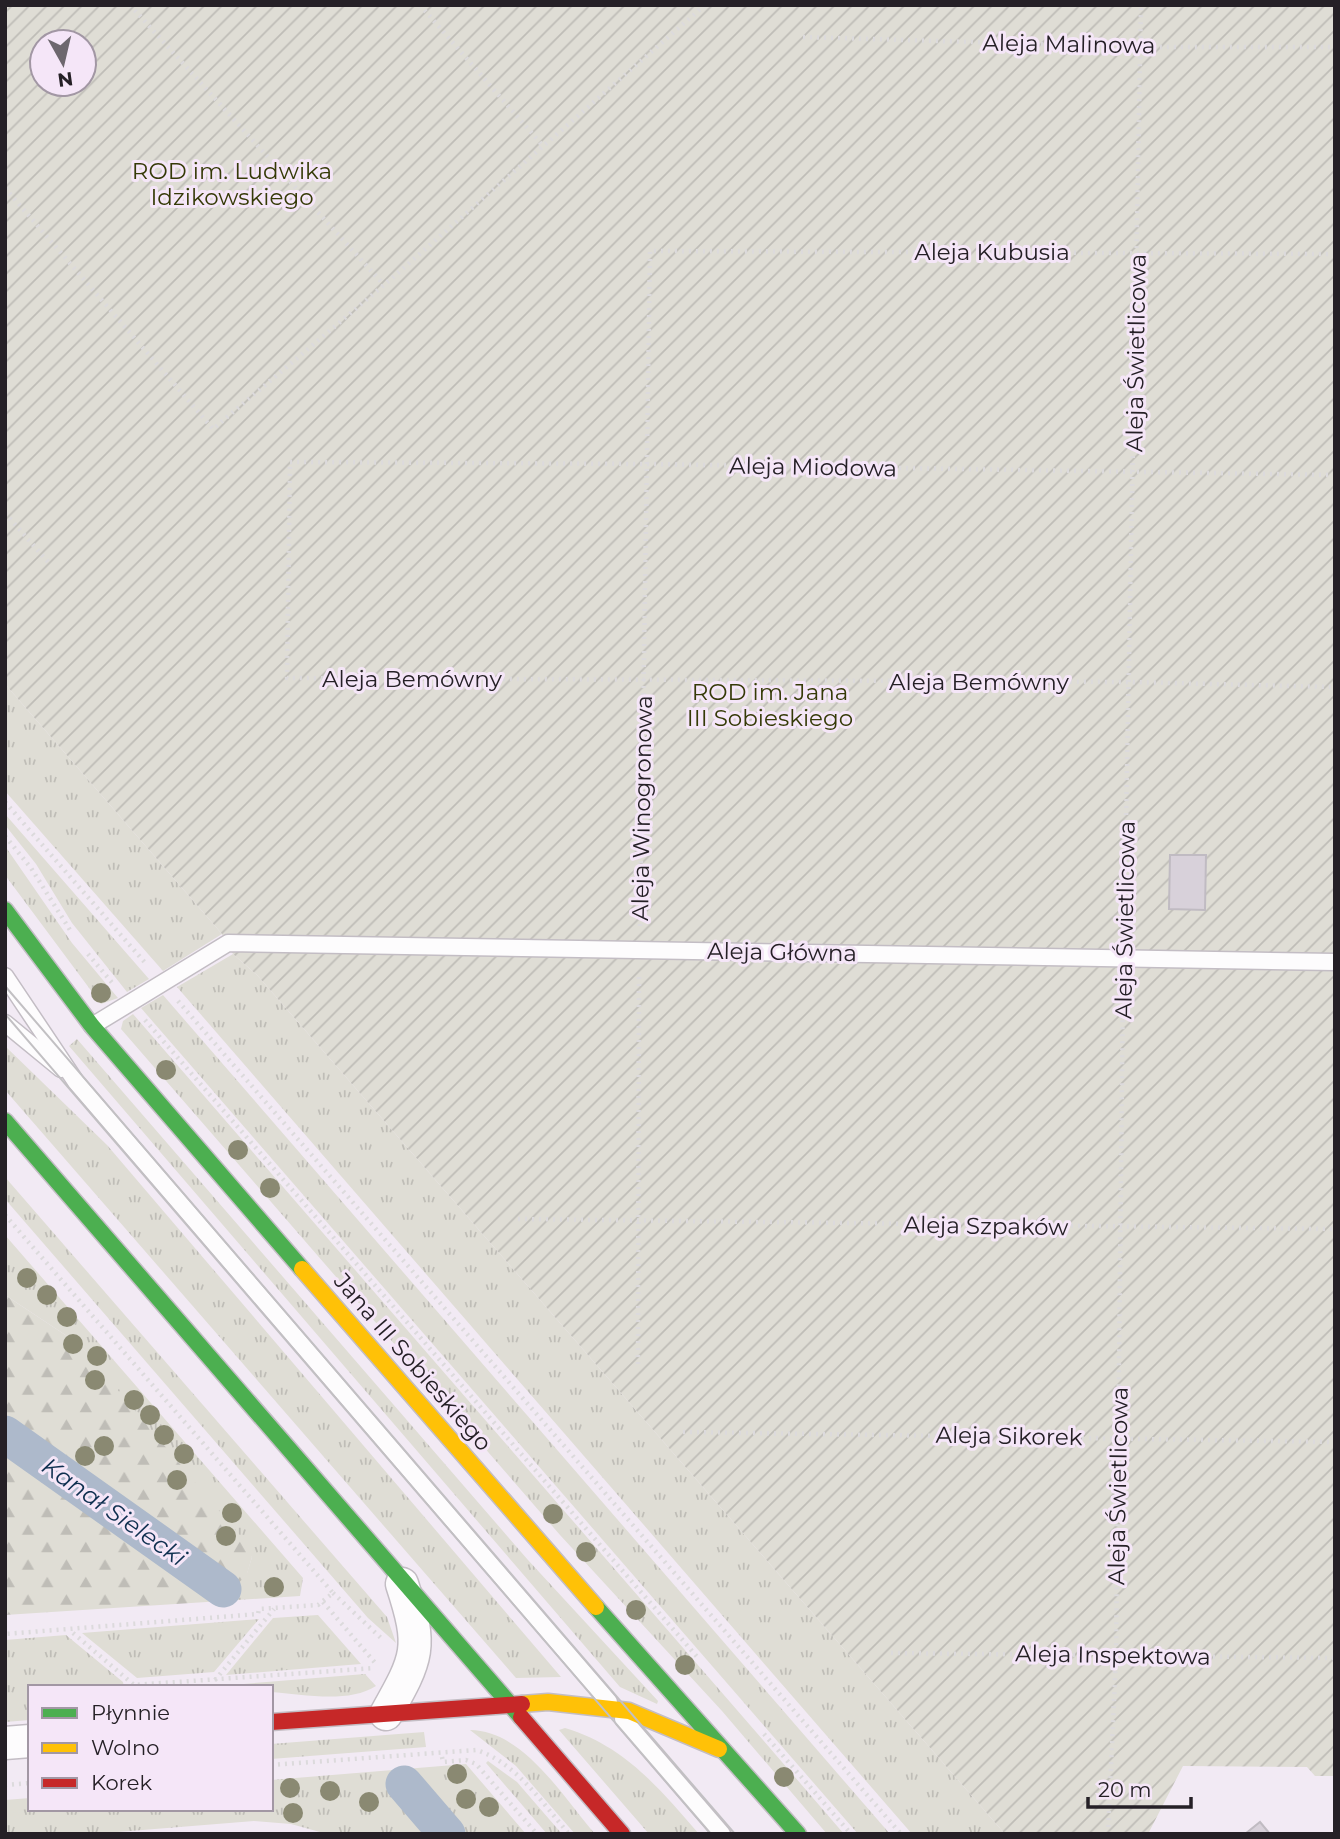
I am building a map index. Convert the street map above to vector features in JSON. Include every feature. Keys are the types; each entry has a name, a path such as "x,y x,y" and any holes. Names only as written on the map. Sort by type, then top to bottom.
{"main road":[{"name":"Jana III Sobieskiego","path":"5,911 92,1026 580,1589 798,1834"},
{"path":"5,1121 622,1834"},
{"path":"273,1722 548,1702 615,1709 656,1721 727,1752"}],"street":[{"path":"386,1714 410,1670 416,1650 413,1616 400,1576"},
{"path":"5,1743 28,1741"}],"lane":[{"name":"Aleja Główna","path":"163,983 228,943 1335,962"},
{"path":"5,976 76,1082 722,1834"},
{"path":"92,1026 163,983"},
{"path":"5,1023 76,1082"}],"path":[{"path":"130,5 384,285"},
{"path":"420,5 543,146"},
{"path":"695,5 699,10"},
{"path":"5,188 213,429 384,285 705,5"},
{"name":"Aleja Świetlicowa","path":"1108,1834 1116,1656 1124,959 1141,5"},
{"name":"Aleja Malinowa","path":"803,37 1140,47 1335,47"},
{"name":"Aleja Kubusia","path":"650,251 1335,254"},
{"name":"Aleja Winogronowa","path":"638,1364 639,949 650,251"},
{"name":"Aleja Miodowa","path":"286,678 290,462 647,464 1335,475"},
{"path":"5,513 48,562"},
{"name":"Aleja Bemówny","path":"286,678 1129,682 1335,687"},
{"path":"5,802 901,1834"},
{"path":"5,836 31,868 72,934"},
{"path":"83,948 703,1664"},
{"path":"5,1215 333,1593 388,1646"},
{"name":"Aleja Szpaków","path":"518,1219 1121,1229 1335,1229"},
{"name":"Aleja Sikorek","path":"683,1433 1335,1442"},
{"path":"5,1634 257,1614 259,1609 323,1602 333,1593"},
{"path":"72,1633 134,1685 379,1668 323,1602"},
{"path":"215,1681 275,1608"},
{"name":"Aleja Inspektowa","path":"891,1653 1335,1658"},
{"path":"758,1727 851,1834"},
{"path":"273,1765 476,1749 492,1756 520,1779 569,1834"},
{"path":"442,1757 443,1762 466,1760 476,1764 537,1834"},
{"path":"5,1785 28,1783"}],"green space":[{"name":"ROD im. Jana III Sobieskiego","path":"5,5 1335,5 1335,1776 1315,1776 1307,1767 1183,1766 1148,1834 1005,1834 257,975 233,954 222,934 5,684"},
{"path":"5,684 222,934 163,971 5,791"},
{"path":"5,814 149,979 127,992 72,923 36,864 5,825"},
{"path":"5,846 72,943 118,998 101,1004 5,875"},
{"path":"233,954 257,975 1005,1834 912,1834 177,987"},
{"path":"163,995 890,1834 858,1834 141,1008"},
{"path":"133,1014 844,1834 827,1834 722,1711 560,1535 121,1029 123,1021"},
{"path":"77,1039 528,1560 658,1701 657,1704 620,1687 69,1046"},
{"path":"5,1046 107,1145 561,1677 516,1678 5,1090"},
{"path":"5,1177 387,1617 396,1643 368,1618 5,1199"},
{"path":"5,1235 303,1578 300,1596 222,1601 247,1573 252,1557 79,1344 5,1295"},
{"path":"5,1295 79,1344 243,1539 252,1557 247,1574 222,1601 5,1615"},
{"path":"318,1615 361,1664 226,1675 273,1618"},
{"path":"259,1619 214,1672 137,1678 82,1633"},
{"path":"66,1635 124,1685 28,1685 28,1720 5,1722 5,1640"},
{"path":"365,1674 376,1686 352,1695 310,1696 273,1692 273,1685 231,1685"},
{"path":"565,1728 606,1746 640,1770 699,1834 649,1834 559,1730"},
{"path":"470,1730 489,1733 524,1753 555,1785 595,1834 575,1834 516,1766"},
{"path":"424,1732 426,1747 273,1759 273,1744"},
{"path":"488,1761 517,1782 562,1834 547,1834 486,1763"},
{"path":"466,1764 526,1834 327,1834 291,1824 254,1821 93,1834 5,1834 5,1800 28,1798 28,1811 273,1811 273,1780"}],"building":[{"path":"1170,855 1206,855 1205,910 1169,909"},
{"path":"1260,1822 1270,1834 1245,1834"}],"waterway":[{"name":"Kanał Sielecki","path":"5,1434 223,1589"},
{"name":"Kanał Sielecki","path":"404,1784 447,1834"}],"tram line":[{"path":"5,986 735,1834"},
{"path":"5,1014 711,1834"}],"traffic: fast":[{"path":"5,910 92,1026 302,1269"},
{"path":"5,1121 521,1717"},
{"path":"596,1607 798,1834"}],"traffic: slow":[{"path":"302,1269 596,1607"},
{"path":"522,1704 548,1702 629,1711 719,1749"}],"traffic: jam":[{"path":"273,1722 522,1704"},
{"path":"521,1717 622,1834"}],"park label":[{"name":"ROD im. Ludwika Idzikowskiego","path":"232,184"}]}
